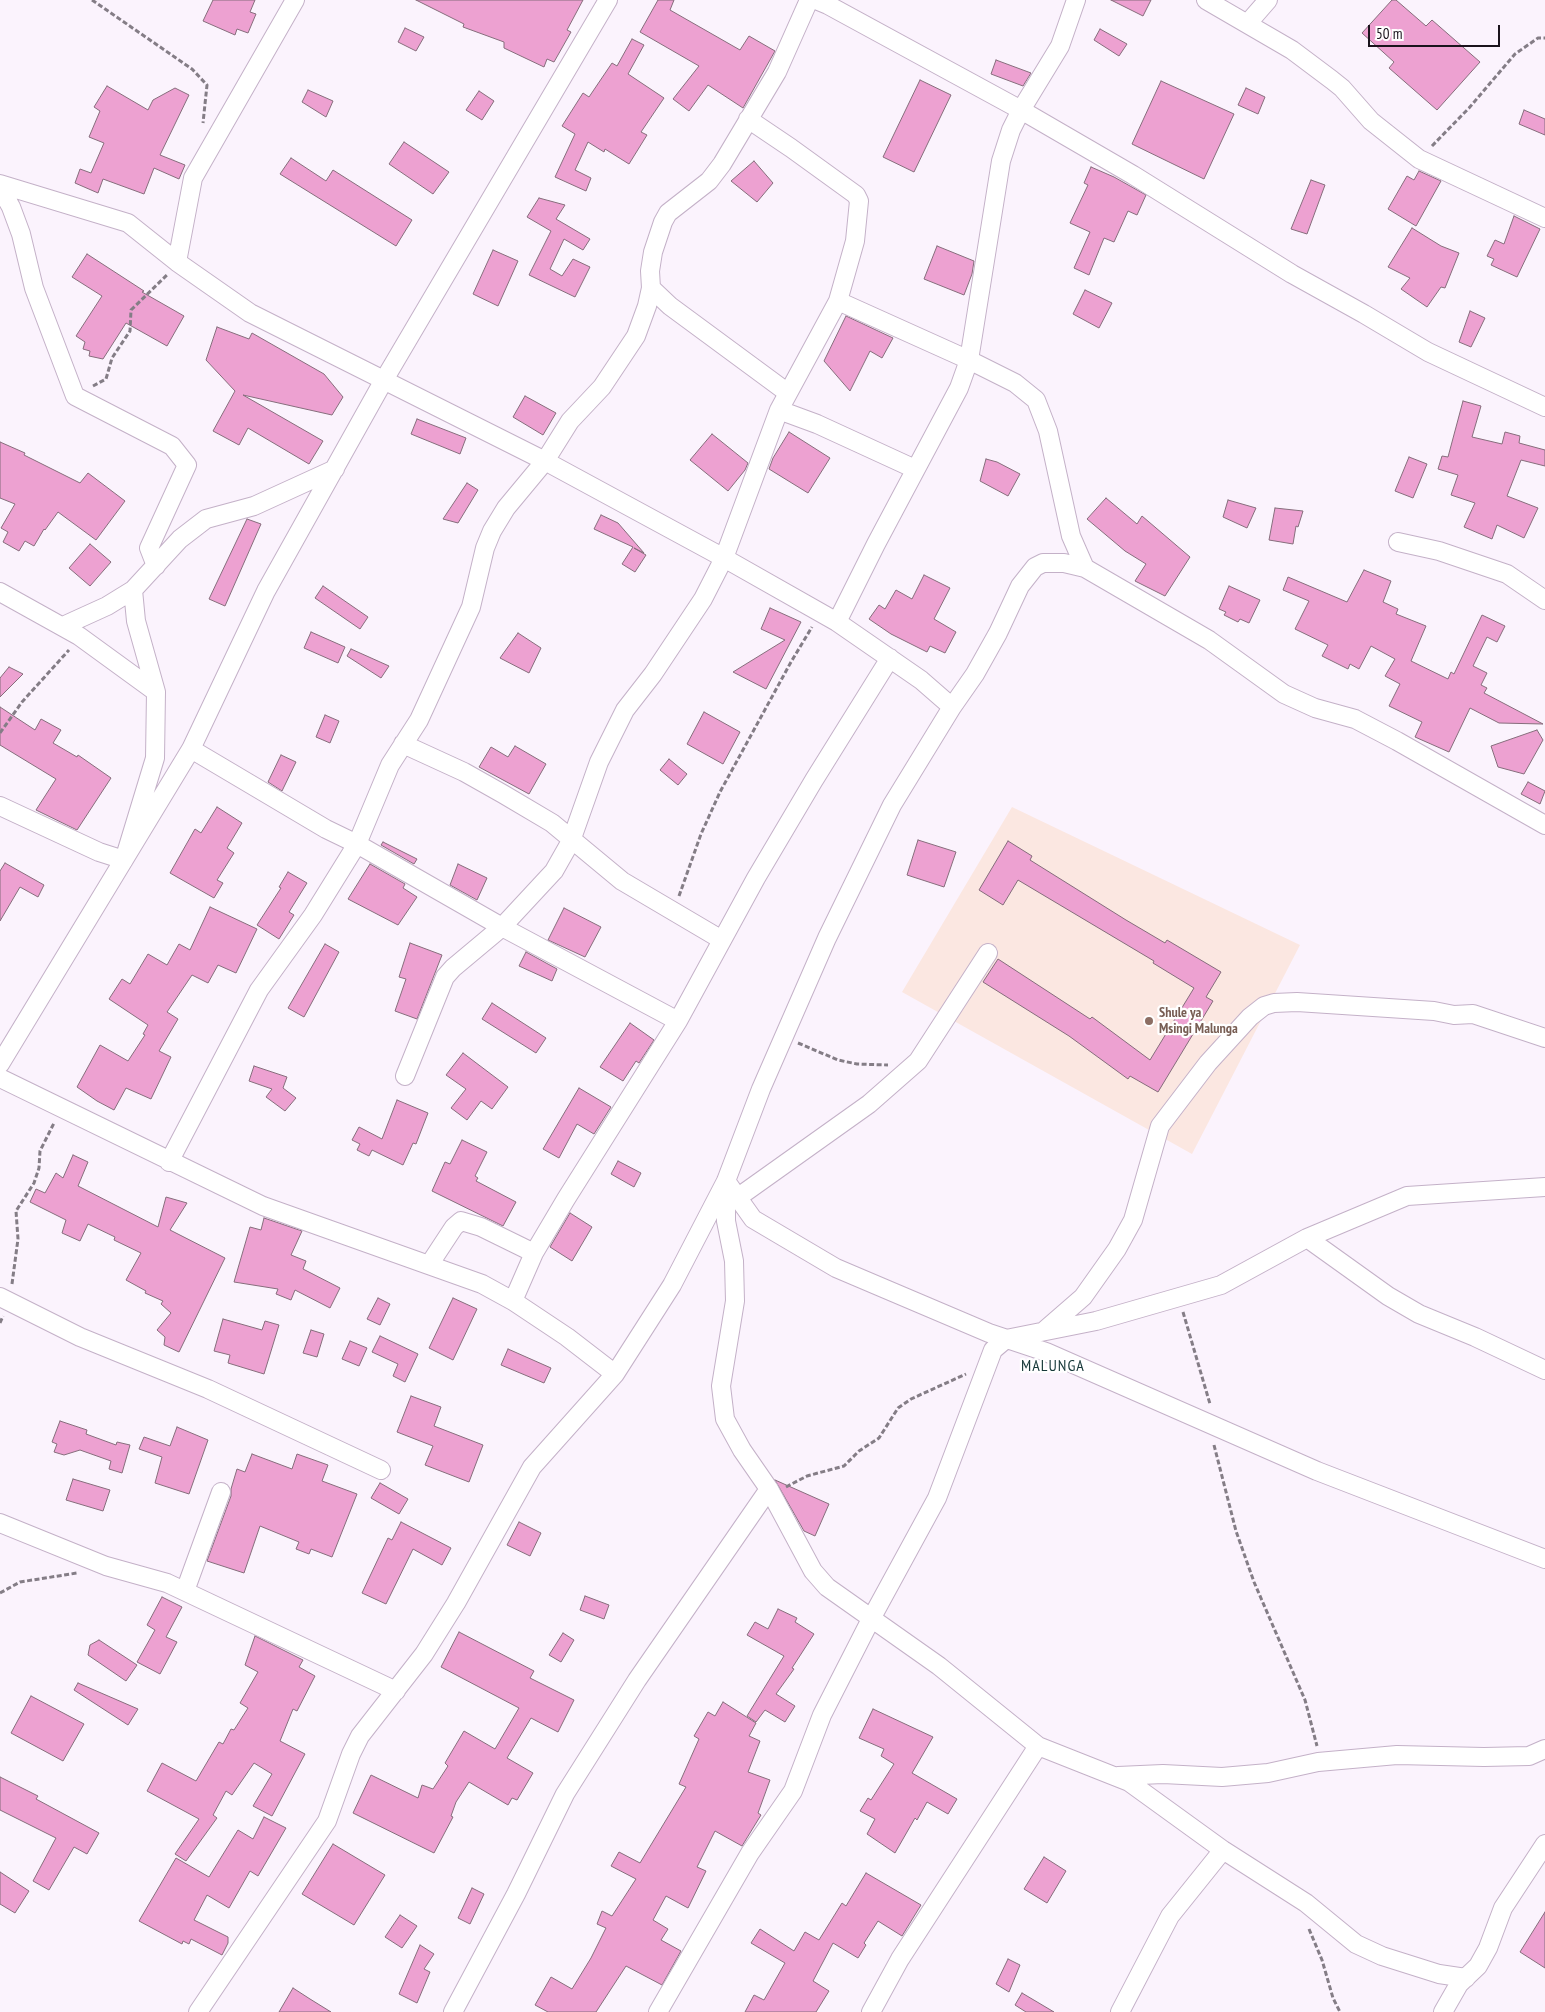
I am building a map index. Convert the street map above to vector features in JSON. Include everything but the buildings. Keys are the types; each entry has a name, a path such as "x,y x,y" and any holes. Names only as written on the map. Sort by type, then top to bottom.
{"street":[{"path":"177,262 193,178 296,0"},
{"path":"0,1064 191,748 266,590 384,380 608,0"},
{"path":"169,1162 259,990 313,915 357,844 390,765 419,720 471,607 485,548 492,532 506,508 546,461 570,420 602,387 632,343 647,306 651,288 650,271 653,252 668,213 709,180 722,164 777,72 809,0"},
{"path":"816,0 836,9 1021,110 1134,175 1292,274 1428,352 1545,407"},
{"path":"837,622 915,469 952,403 969,360 1001,161 1011,130 1021,110 1060,46 1076,0"},
{"path":"1206,0 1292,50 1342,88 1371,121 1419,159 1545,218"},
{"path":"1248,23 1268,0"},
{"path":"405,1076 445,977 502,927 554,871 571,841 599,762 625,710 653,674 703,599 724,558 779,410 838,301 855,240 859,200 856,195 748,119"},
{"path":"0,185 128,223 177,262 250,313 546,461 724,558 837,622 890,658 940,695 952,707"},
{"path":"0,185 21,234 34,288 75,396 172,446 187,465 149,548 156,566"},
{"path":"651,288 670,306 788,393"},
{"path":"838,301 969,360 1015,383 1036,400 1048,431 1071,536 1085,568"},
{"path":"779,410 825,427 915,469"},
{"path":"63,626 107,606 133,590 180,539 206,518 254,506 335,469"},
{"path":"1398,542 1439,551 1507,574 1545,600"},
{"path":"198,2012 327,1821 351,1754 360,1736 414,1669 456,1603 532,1468 615,1374 672,1285 726,1181 826,938 892,805 952,707 975,674 998,633 1020,586 1035,567 1051,561 1085,568 1208,640 1284,694 1315,708 1355,719 1389,736 1545,826"},
{"path":"124,860 155,758 156,692 136,621 133,590"},
{"path":"0,592 82,638 156,692"},
{"path":"513,1301 534,1253 678,1021 814,780 890,658"},
{"path":"403,744 464,772 552,824 622,881 722,940"},
{"path":"191,748 265,795 357,844 502,927 678,1021"},
{"path":"0,806 99,852 124,860"},
{"path":"737,1198 869,1104 918,1061 988,953"},
{"path":"1042,1332 1083,1297 1117,1249 1134,1220 1160,1126 1208,1063 1250,1018 1264,1006 1274,1003 1297,1002 1411,1009 1454,1015 1462,1013 1473,1014 1545,1038"},
{"path":"0,1078 169,1162 263,1206 482,1284 513,1301 567,1337 615,1374"},
{"path":"726,1181 753,1218 836,1268 1006,1339 1046,1352 1317,1471 1545,1559"},
{"path":"726,1181 726,1221 734,1262 735,1300 721,1386 723,1410 728,1428 771,1492 813,1571 828,1587 939,1666 1038,1746 1117,1776 1137,1787 1223,1850 1306,1903 1356,1944 1438,1974 1466,1978"},
{"path":"658,2012 750,1853 794,1791 822,1715 871,1619 937,1498 993,1350 1006,1339 1096,1320 1221,1285 1307,1238 1407,1196 1545,1187"},
{"path":"429,1266 454,1227 461,1221 481,1227 534,1253"},
{"path":"1307,1238 1388,1296 1419,1314 1475,1337 1545,1370"},
{"path":"5,1300 80,1337 208,1389 381,1470"},
{"path":"185,1592 221,1492"},
{"path":"453,2012 516,1894 565,1794 637,1680 771,1492"},
{"path":"0,1523 106,1566 167,1583 396,1691"},
{"path":"871,2012 900,1960 1038,1746"},
{"path":"1117,1776 1163,1774 1222,1777 1268,1773 1318,1762 1397,1756 1484,1758 1529,1756 1545,1749"},
{"path":"1443,2012 1453,1993 1482,1960 1503,1908 1545,1844"},
{"path":"1120,2012 1170,1916 1223,1850"}],"path":[{"path":"92,0 185,64 207,85 203,127"},
{"path":"1419,159 1469,108 1515,54 1538,38 1545,38"},
{"path":"75,396 106,379 112,358 130,331 131,310 158,286 177,262"},
{"path":"673,911 701,834 720,792 791,662 821,613"},
{"path":"0,733 22,702 82,638"},
{"path":"784,1037 830,1057 856,1064 876,1066 918,1061"},
{"path":"5,1300 18,1239 16,1211 34,1184 39,1168 40,1150 55,1122 55,1116 48,1102"},
{"path":"1179,1297 1206,1385 1217,1462 1236,1531 1254,1582 1305,1700 1318,1750 1318,1762"},
{"path":"771,1492 807,1476 844,1466 859,1451 879,1438 898,1408 911,1399 986,1366"},
{"path":"0,1593 20,1582 80,1573 106,1566"},
{"path":"1306,1903 1308,1926 1317,1946 1333,1998 1340,2012"}],"shaded area":[{"path":"1012,807 1300,945 1192,1154 902,992"}],"place":[{"name":"Shule ya Msingi Malunga","path":"1149,1021"}],"district":[{"name":"MALUNGA","path":"1053,1366"}]}
